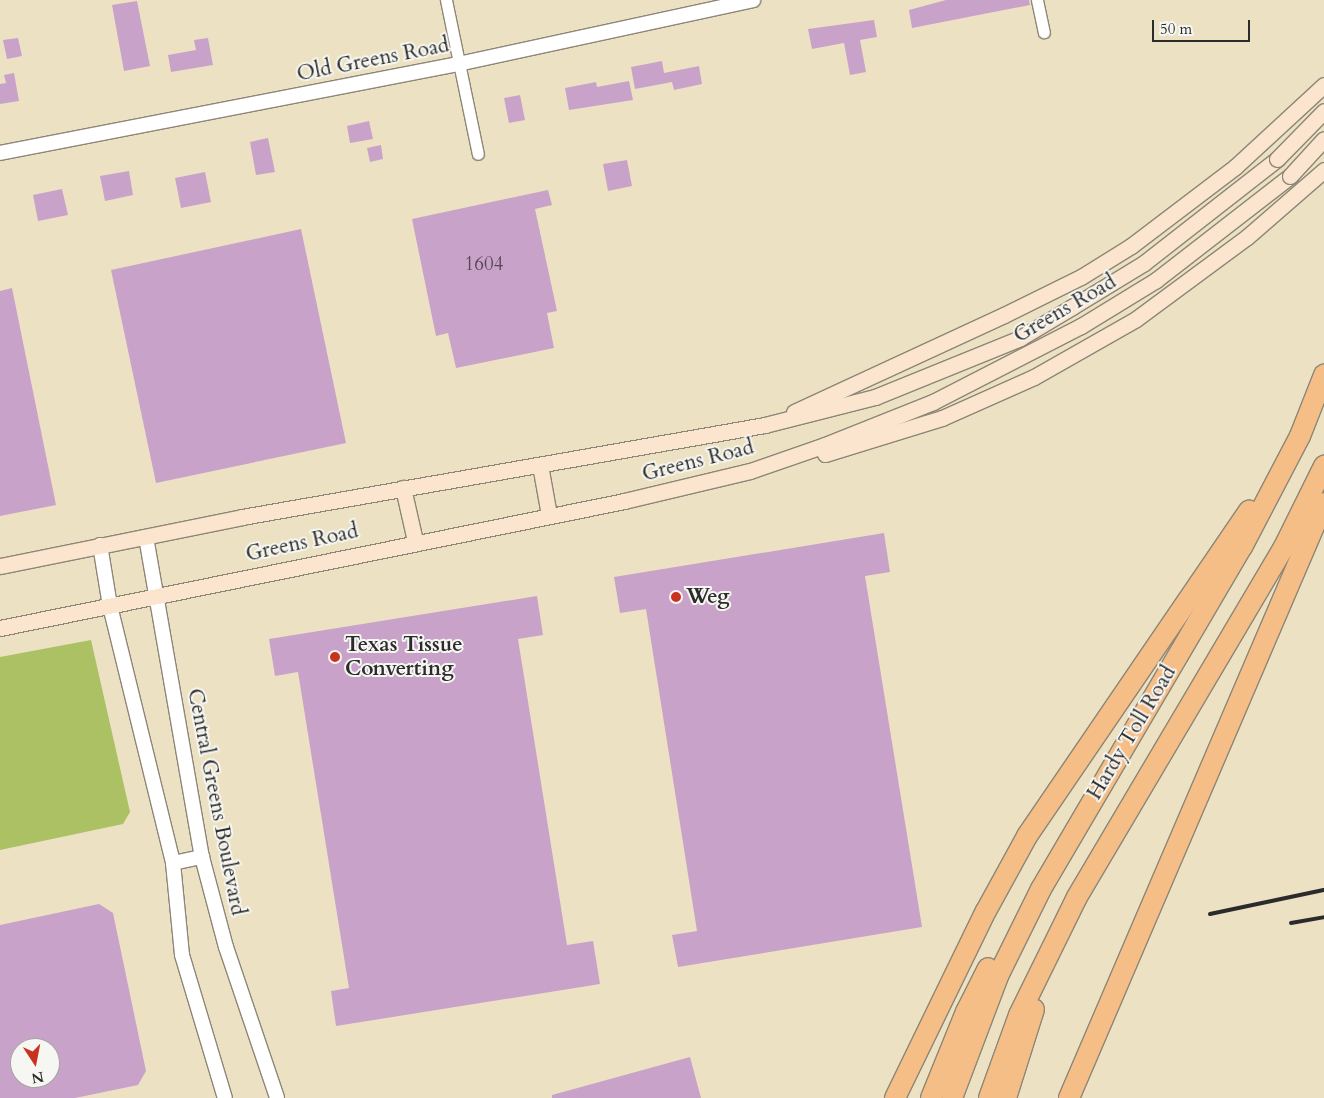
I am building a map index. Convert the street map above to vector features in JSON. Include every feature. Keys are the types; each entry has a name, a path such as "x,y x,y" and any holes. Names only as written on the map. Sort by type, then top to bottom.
{"highway":[{"name":"Hardy Toll Road","path":"952,1098 998,976 1041,889 1242,547 1300,436 1324,375"},
{"path":"896,1098 943,997 1007,871 1052,796 1300,436"},
{"name":"Hardy Toll Road","path":"989,1098 1019,1014 1060,930 1283,549 1324,466"},
{"path":"1069,1098 1324,503"},
{"path":"931,1098 986,971 1006,937 1041,889"},
{"path":"1006,1098 1060,930"},
{"path":"882,1098 943,997"}],"main road":[{"path":"765,425 896,367 1081,276 1161,224 1235,167 1324,84"},
{"name":"Greens Road","path":"0,566 100,545 403,488 765,425 875,397 1020,338 1144,263 1277,159 1324,111"},
{"path":"1284,122 1300,123 1324,148"},
{"name":"Greens Road","path":"0,628 415,541 549,515 750,471 825,445 933,402 1073,331 1156,280 1290,176 1324,139"},
{"path":"750,471 831,453 942,418 1034,377 1136,319 1247,237 1324,170"},
{"path":"540,465 549,515"},
{"path":"403,488 415,541"}],"street":[{"path":"446,0 478,154"},
{"name":"Old Greens Road","path":"0,153 458,64 754,0"},
{"path":"1037,0 1044,32"},
{"name":"Central Greens Boulevard","path":"146,537 202,857 226,947 278,1098"},
{"path":"100,545 110,606 173,863 182,955 225,1098"},
{"path":"173,863 202,857"}],"green space":[{"path":"91,640 130,812 123,824 0,850 0,657"}],"building":[{"path":"946,0 1029,0 1030,5 912,28 909,10"},
{"path":"137,1 150,66 124,71 112,5"},
{"path":"874,20 877,37 860,40 866,72 850,75 844,43 812,49 808,29"},
{"path":"18,38 22,56 7,59 3,40"},
{"path":"208,38 213,65 171,72 168,55 196,50 194,40"},
{"path":"662,61 664,73 699,66 702,84 674,90 672,82 635,89 631,67"},
{"path":"14,73 19,101 0,104 0,84 6,83 4,75"},
{"path":"629,81 633,100 569,110 565,88 596,82 597,87"},
{"path":"520,95 525,120 509,123 504,98"},
{"path":"369,121 373,139 350,143 347,126"},
{"path":"268,138 275,172 256,175 250,142"},
{"path":"381,145 383,159 370,162 367,148"},
{"path":"627,160 632,186 608,191 603,164"},
{"path":"129,171 133,195 105,201 100,176"},
{"path":"205,172 211,202 181,208 175,178"},
{"path":"62,189 68,215 38,221 33,195"},
{"path":"548,190 552,205 535,209 557,311 547,313 554,348 456,368 448,333 436,336 412,219"},
{"path":"301,229 346,443 156,483 111,270"},
{"path":"12,288 56,505 0,516 0,291"},
{"path":"884,533 890,572 865,576 922,927 678,967 672,935 697,931 646,609 620,613 614,577"},
{"path":"537,596 543,635 518,639 567,945 593,941 600,984 336,1026 331,991 349,988 298,672 275,676 269,639"},
{"path":"99,904 113,913 146,1071 138,1085 75,1098 0,1098 0,925"},
{"path":"690,1057 701,1098 552,1098 552,1095"}],"railway":[{"path":"1210,914 1324,890"},
{"path":"1291,923 1324,917"}],"place":[{"name":"Weg","path":"676,597"},
{"name":"Texas Tissue Converting","path":"335,657"}]}
